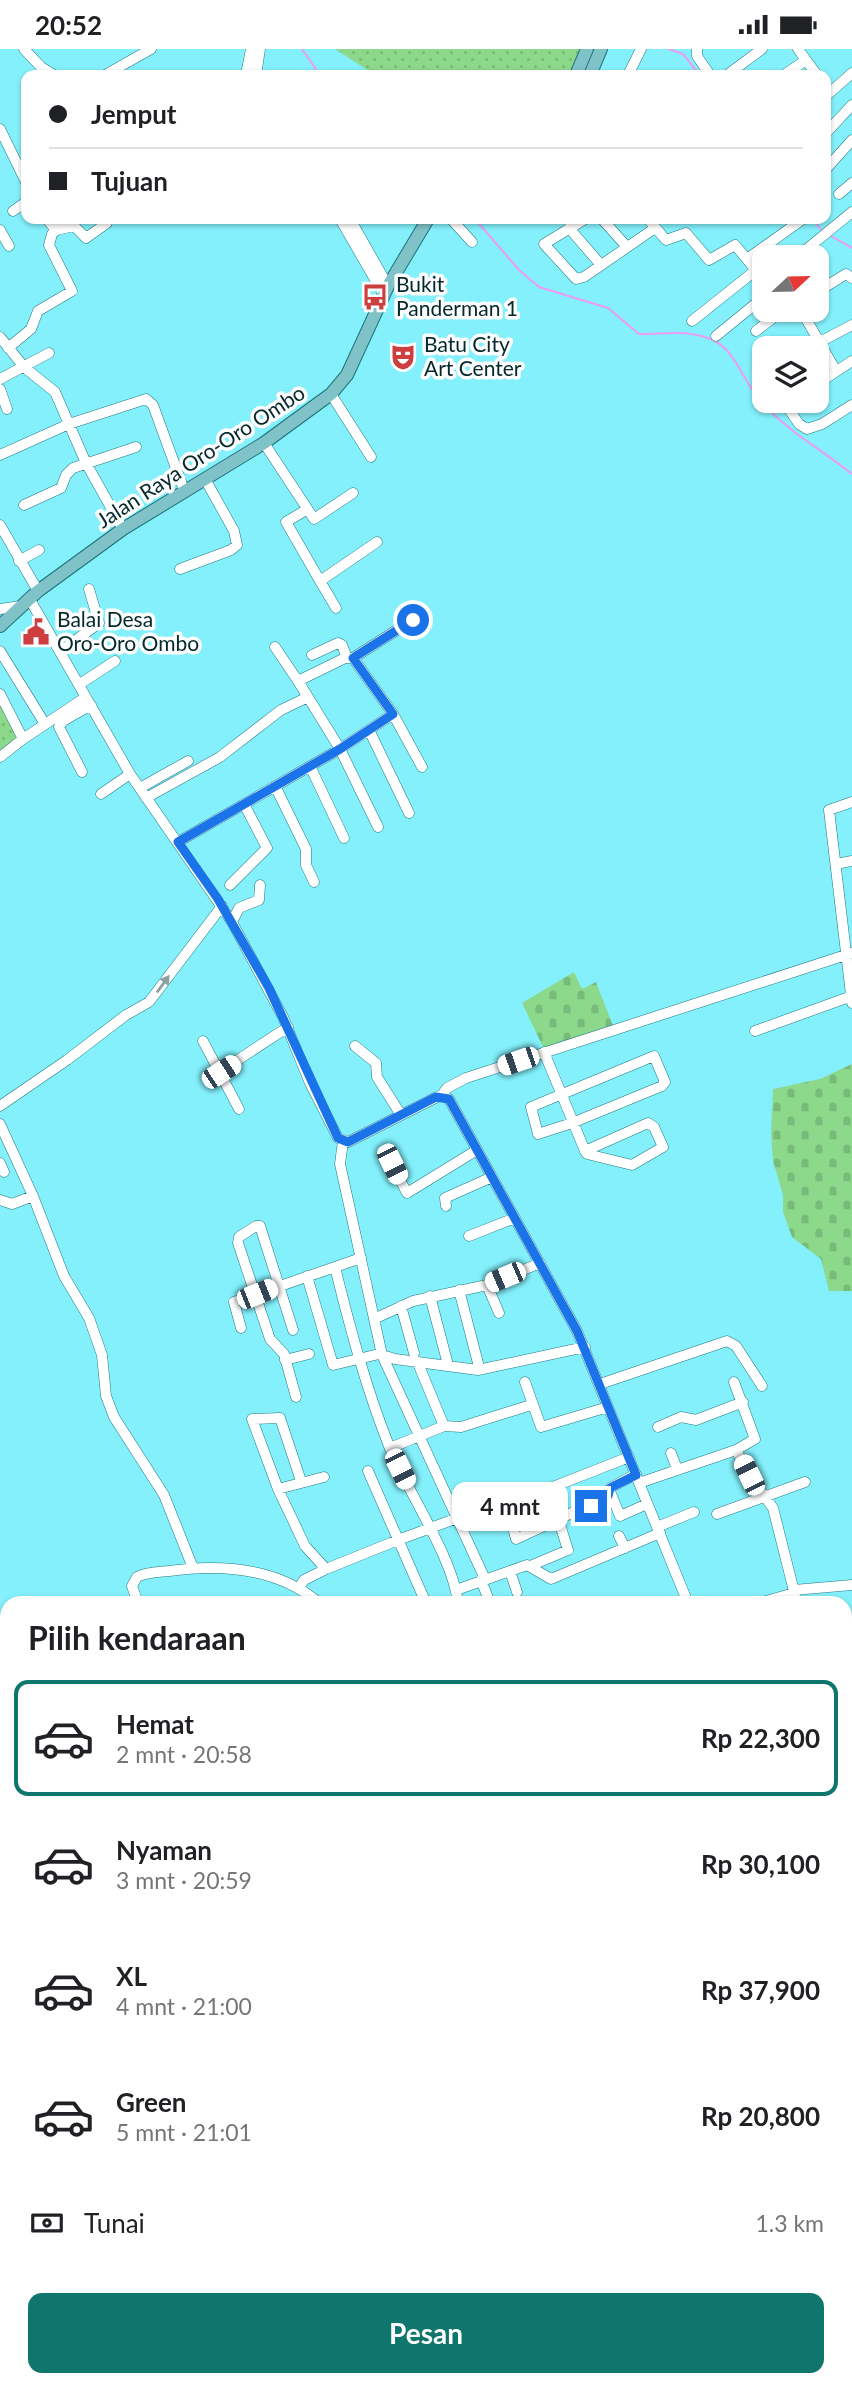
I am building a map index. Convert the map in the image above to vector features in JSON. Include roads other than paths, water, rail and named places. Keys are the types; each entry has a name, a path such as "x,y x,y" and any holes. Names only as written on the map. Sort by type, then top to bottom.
{"main road":[{"path":"578,70 587,49"},
{"path":"592,70 601,49"},
{"name":"Jalan Raya Oro-Oro Ombo","path":"1,622 29,598 123,529 264,443 331,394 347,375 386,290 425,224"}],"street":[{"path":"115,70 151,49"},
{"path":"247,70 251,49"},
{"path":"257,70 260,49"},
{"path":"630,70 641,49"},
{"path":"697,49 697,56 707,70"},
{"path":"734,70 762,49"},
{"path":"798,49 813,70"},
{"path":"30,51 49,70"},
{"path":"791,70 806,60"},
{"path":"831,92 852,73"},
{"path":"831,127 852,104"},
{"path":"0,129 21,172"},
{"path":"831,163 852,140"},
{"path":"839,194 852,183"},
{"path":"12,211 21,205"},
{"path":"813,245 852,212"},
{"path":"51,224 56,230"},
{"path":"8,348 31,329 38,311 72,291 49,246 52,234 56,230 74,226 86,238 106,224"},
{"path":"343,224 386,290"},
{"path":"353,224 386,290"},
{"path":"456,224 472,242"},
{"path":"576,224 544,242 545,247 576,279 655,228"},
{"path":"606,224 627,247"},
{"path":"652,224 667,241 686,233 709,260 735,246 752,265"},
{"path":"747,259 796,224"},
{"path":"569,228 601,265"},
{"path":"0,230 9,246"},
{"path":"692,321 752,272"},
{"path":"830,284 846,274 852,278"},
{"path":"716,336 752,307"},
{"path":"756,331 768,322"},
{"path":"829,337 852,325"},
{"path":"0,337 24,367 55,392 86,463 123,529"},
{"path":"0,379 49,353"},
{"path":"829,358 836,371"},
{"path":"829,376 852,361"},
{"path":"0,389 7,409"},
{"path":"331,394 371,457"},
{"path":"0,455 69,424 141,399 149,400 184,490"},
{"path":"791,413 799,424 807,429 822,424 852,405"},
{"path":"264,443 306,510 315,519 353,493"},
{"path":"24,505 61,488 68,472 86,463 136,447"},
{"path":"180,569 231,550 237,545 234,531 205,478"},
{"path":"306,510 286,522 336,608"},
{"path":"0,525 4,542 19,561 29,598 130,775 232,922 288,1027 310,1083 343,1141 340,1164 383,1356 458,1518 487,1596"},
{"path":"320,581 377,542"},
{"path":"19,561 39,550"},
{"path":"61,651 99,624 89,589"},
{"path":"0,609 29,598"},
{"path":"298,681 350,658 411,621 407,607"},
{"path":"312,655 338,643 342,645 393,714 422,767"},
{"path":"275,647 340,749 378,827"},
{"path":"0,651 45,724"},
{"path":"80,684 115,661"},
{"path":"0,694 23,739"},
{"path":"146,798 220,757 281,710 308,697"},
{"path":"0,757 45,724 89,701"},
{"path":"82,772 59,727 62,721 89,701"},
{"path":"178,842 310,767 393,714"},
{"path":"369,730 410,813"},
{"path":"140,788 188,761"},
{"path":"310,767 344,838"},
{"path":"101,794 130,775"},
{"path":"275,786 306,849 306,865 314,882"},
{"path":"852,802 832,806 829,810 849,954 852,1003"},
{"path":"230,885 267,848 244,804"},
{"path":"835,864 852,860"},
{"path":"232,922 239,908 259,900 260,885"},
{"path":"0,1106 67,1060 125,1015 149,1002 222,906"},
{"path":"343,1141 348,1142 442,1095 447,1088 466,1078 849,954"},
{"path":"755,1031 852,996"},
{"path":"221,1072 288,1027"},
{"path":"203,1041 239,1109"},
{"path":"355,1046 376,1063 377,1077 401,1115"},
{"path":"544,1052 572,1123 585,1151 591,1156 632,1165 663,1147 654,1127 648,1123 585,1151"},
{"path":"654,1056 665,1082 572,1123 538,1134 530,1109 561,1094 654,1056"},
{"path":"442,1095 449,1099 585,1347 685,1596"},
{"path":"0,1124 33,1196 64,1276 93,1330 102,1355 106,1396 114,1417 164,1495 193,1568"},
{"path":"392,1164 407,1193 477,1150"},
{"path":"446,1206 445,1198 492,1177"},
{"path":"0,1200 12,1204 33,1196"},
{"path":"469,1236 515,1218"},
{"path":"293,1330 260,1226 256,1226 238,1240 272,1343 282,1351 296,1397"},
{"path":"242,1328 234,1301 361,1258"},
{"path":"374,1319 430,1296 487,1285 540,1263"},
{"path":"335,1267 358,1360 390,1448 430,1530 457,1596"},
{"path":"307,1276 331,1364 376,1354 416,1357 478,1370 585,1347"},
{"path":"487,1285 499,1313"},
{"path":"459,1290 478,1363"},
{"path":"430,1296 447,1361"},
{"path":"401,1306 416,1357 444,1426"},
{"path":"600,1384 726,1341 734,1345 762,1387"},
{"path":"285,1360 309,1354"},
{"path":"526,1383 531,1405 541,1427 608,1407"},
{"path":"647,1504 620,1516 610,1488 736,1450 755,1439 734,1383"},
{"path":"658,1427 681,1417 696,1420 743,1402"},
{"path":"390,1448 444,1426 461,1427 531,1405"},
{"path":"301,1481 280,1418 252,1419 251,1424 278,1489 309,1552 326,1569"},
{"path":"736,1450 774,1512 795,1595 852,1585"},
{"path":"671,1453 677,1469"},
{"path":"300,1586 304,1580 326,1569 398,1540 458,1518 507,1506 629,1457"},
{"path":"368,1471 423,1596"},
{"path":"278,1489 324,1477"},
{"path":"718,1514 805,1482"},
{"path":"507,1506 516,1539 558,1518 591,1506 611,1494"},
{"path":"530,1566 550,1580 625,1548 694,1512"},
{"path":"456,1590 530,1566 568,1550 558,1518"},
{"path":"619,1537 625,1548"},
{"path":"136,1596 132,1586 137,1577 193,1568 253,1571 300,1586 311,1596"},
{"path":"510,1571 517,1592"}],"waterway":[{"path":"302,49 317,70"},
{"path":"669,49 683,54 696,70"},
{"path":"479,224 519,270 539,287 608,308 639,334 694,334 721,345 769,410 852,474"},
{"path":"817,224 821,230"},
{"path":"829,235 852,248"}],"place":[{"name":"Bukit Panderman 1","path":"375,297"},
{"name":"Batu City Art Center","path":"403,357"},
{"name":"Balai Desa Oro-Oro Ombo","path":"36,632"}]}
